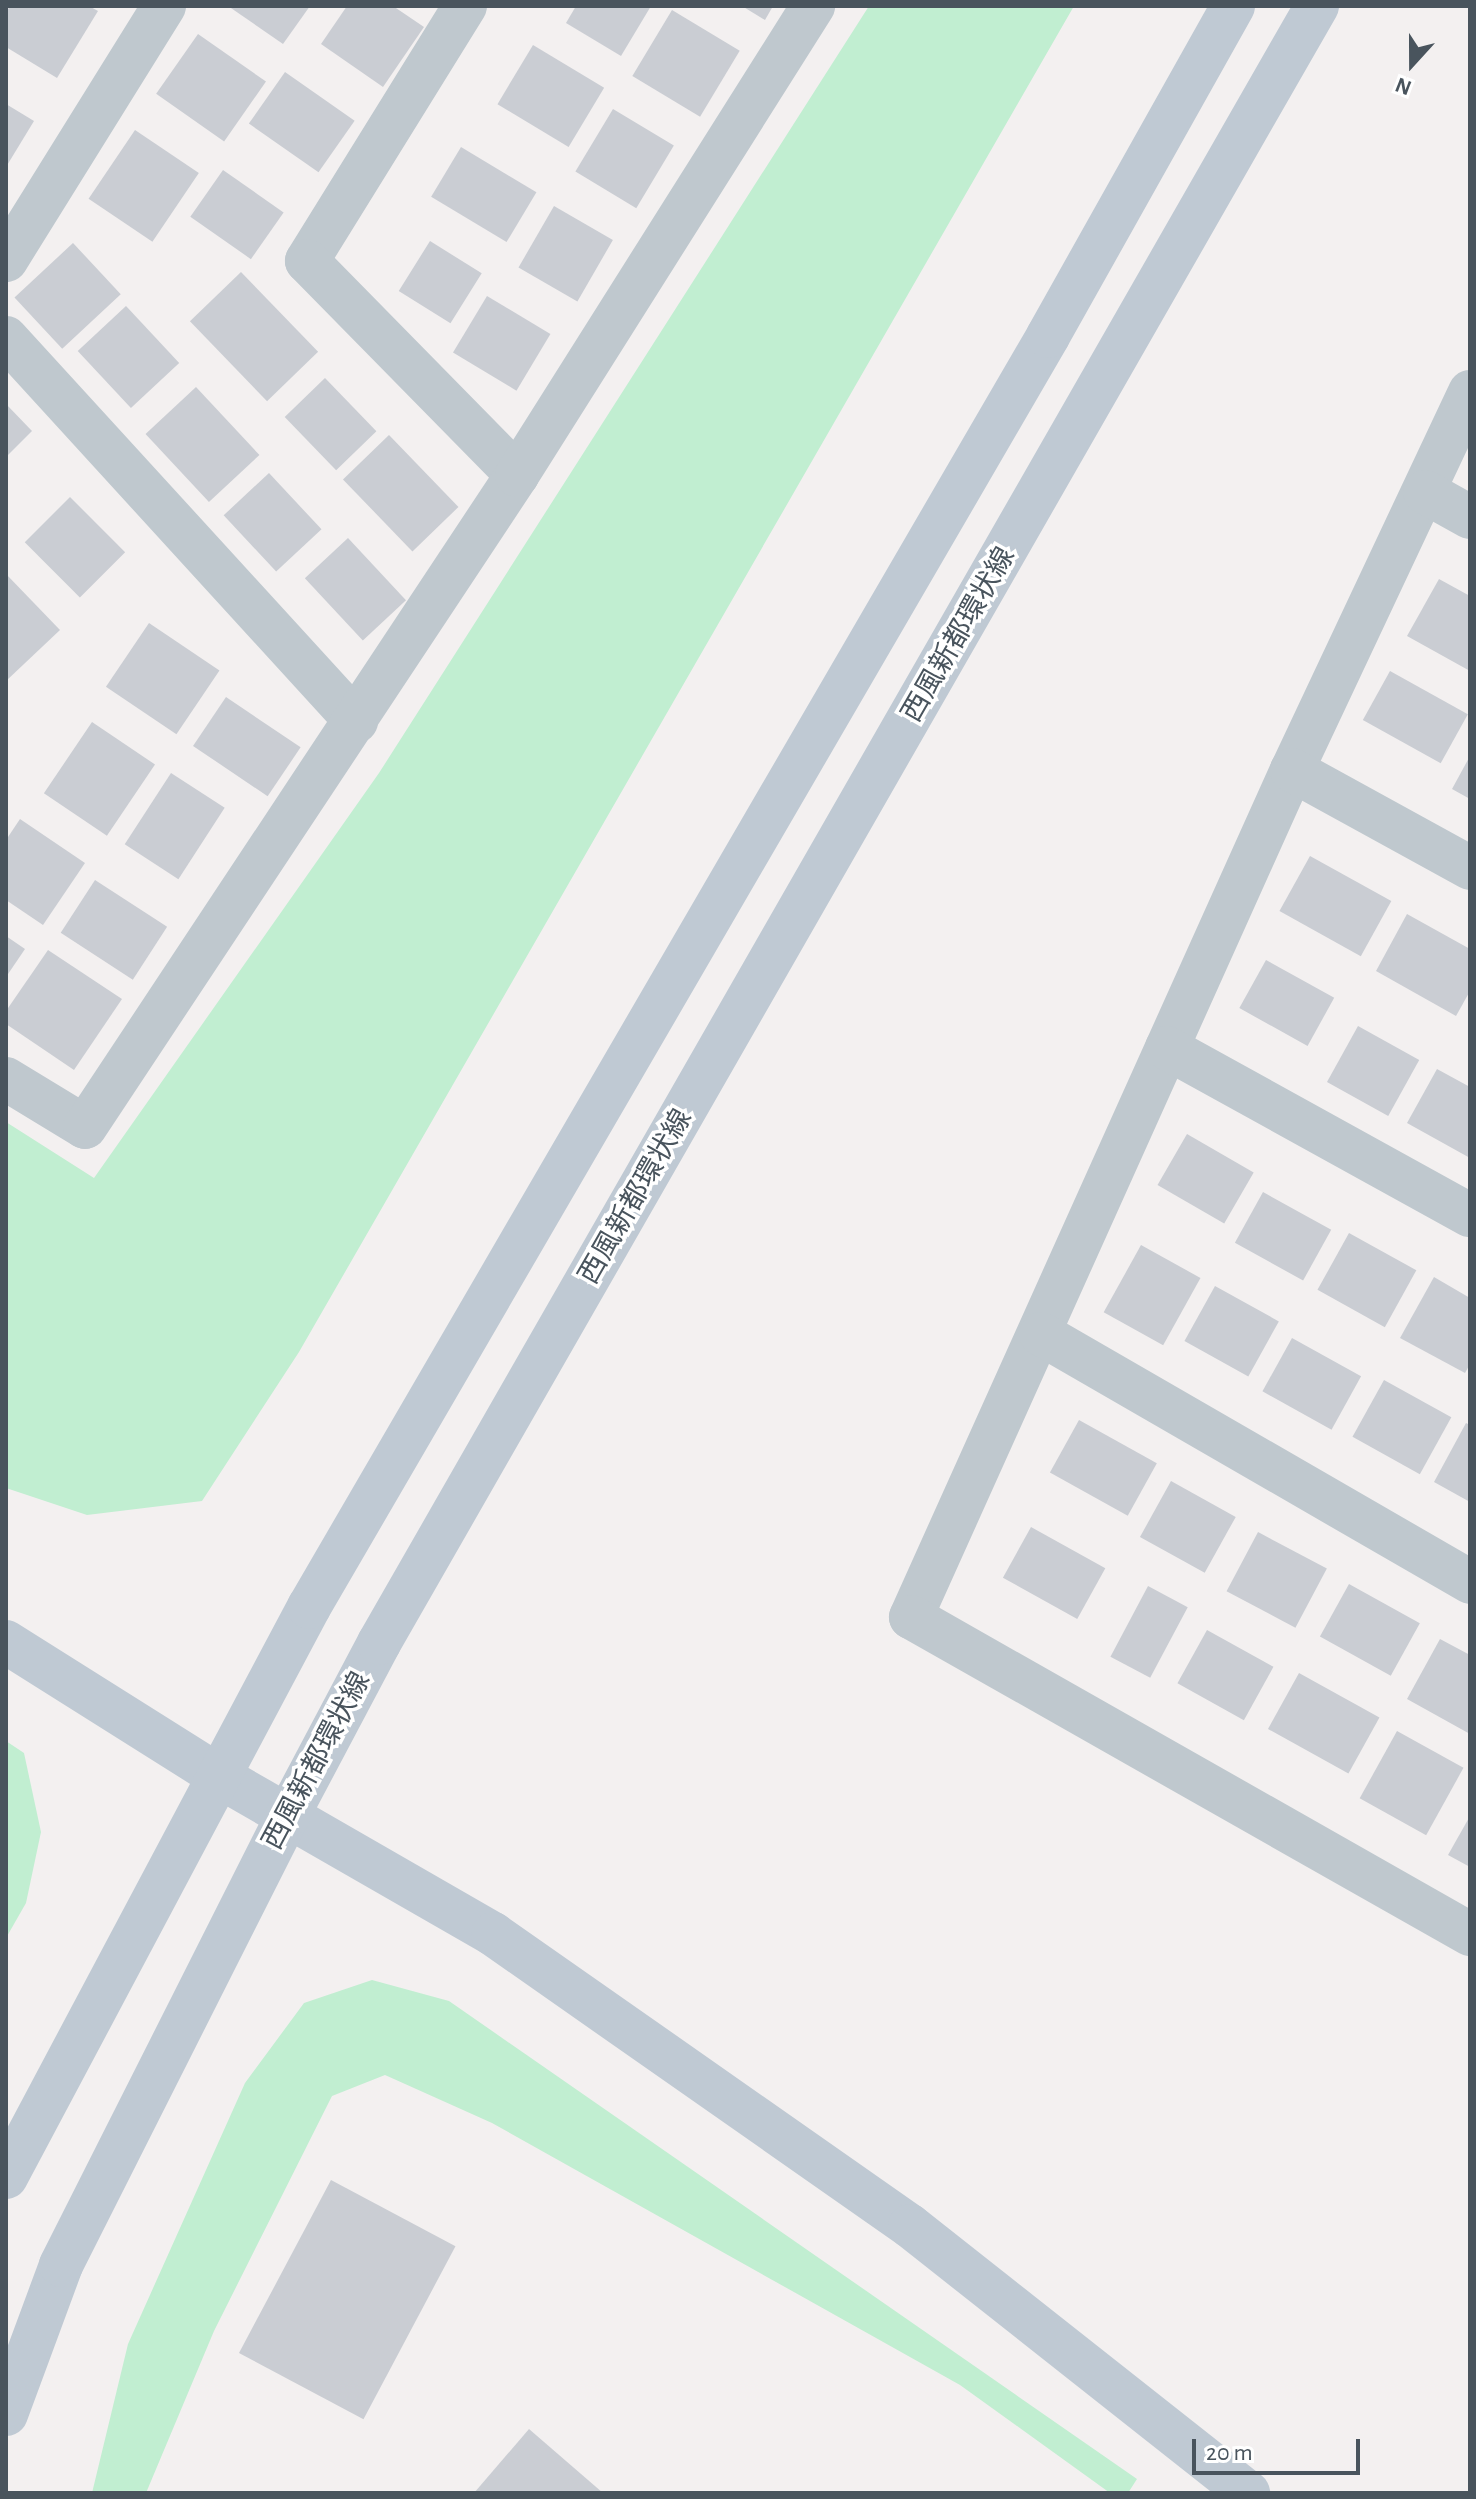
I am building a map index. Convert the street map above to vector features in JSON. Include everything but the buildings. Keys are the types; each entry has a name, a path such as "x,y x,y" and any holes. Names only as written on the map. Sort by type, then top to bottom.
{"street":[{"path":"6,260 164,6"},
{"path":"465,6 307,261 517,475"},
{"path":"6,1079 85,1127 517,475 813,6"},
{"path":"6,2177 309,1607 1040,350 1233,6"},
{"name":"西風新都環状線","path":"6,2414 61,2265 288,1815 387,1629 1317,6"},
{"path":"6,338 356,721"},
{"path":"1470,392 1292,770 1041,1334 911,1617 1470,1934"},
{"path":"1425,492 1470,517"},
{"path":"1292,770 1470,868"},
{"path":"1167,1048 1470,1215"},
{"path":"1041,1334 1470,1582"},
{"path":"6,1642 220,1777 493,1934 897,2217 1248,2493"}],"green space":[{"path":"869,6 1074,6 299,1352 202,1501 87,1515 6,1488 6,1122 94,1178 379,773"},
{"path":"6,1741 24,1753 41,1832 26,1903 6,1938"},
{"path":"372,1980 449,2001 1137,2479 1128,2493 1110,2493 960,2385 492,2123 385,2075 332,2096 214,2331 146,2493 92,2493 128,2344 245,2083 304,2003"}]}
